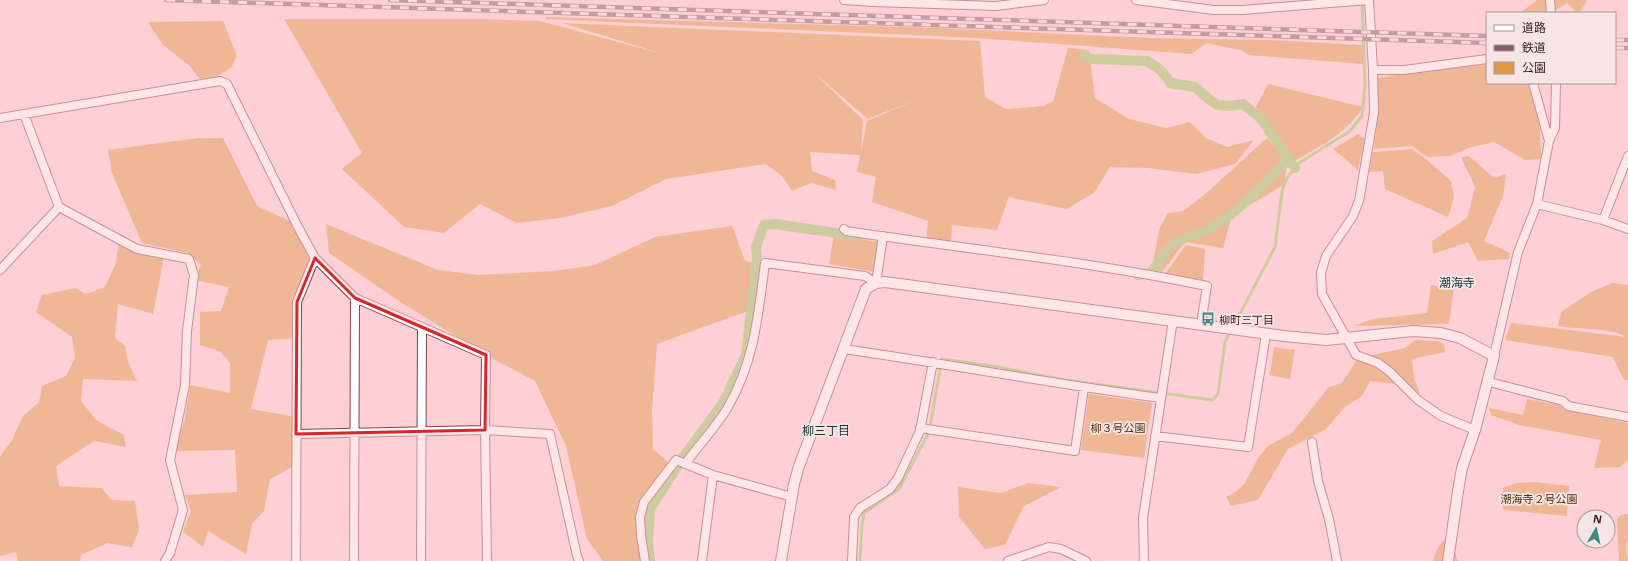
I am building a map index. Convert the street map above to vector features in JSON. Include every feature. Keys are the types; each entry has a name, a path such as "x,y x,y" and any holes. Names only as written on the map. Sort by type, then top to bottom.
{"street":[{"path":"844,0 996,6 1044,0"},
{"path":"1136,0 1214,10 1242,10 1369,0 1374,113 1359,201 1353,216 1326,256 1321,273 1322,294 1356,355 1378,363 1390,372 1418,400 1440,416 1476,430"},
{"path":"1550,0 1551,12"},
{"path":"1373,70 1404,70 1486,59"},
{"path":"0,118 220,81 227,84 315,258 354,298 486,355 485,430 487,561"},
{"path":"1533,84 1549,141"},
{"path":"1448,561 1462,468 1476,430 1489,382 1518,252 1537,204 1549,141 1555,128 1556,84"},
{"path":"24,114 58,207 137,249 189,259 194,275 187,331 185,385 170,460 183,510 170,553 165,561"},
{"path":"1603,220 1628,156"},
{"path":"1537,204 1603,220 1628,229"},
{"path":"0,270 58,207"},
{"path":"844,229 846,231 1116,269 1207,286 1201,324"},
{"path":"876,283 883,236"},
{"path":"296,561 297,302 315,258"},
{"path":"685,464 727,408 745,371 754,342 765,262 866,276 876,283"},
{"path":"781,561 799,466 866,289 876,283 885,282 1308,339 1326,340 1413,331 1441,333 1460,338 1494,356"},
{"path":"354,298 354,561"},
{"path":"1144,561 1143,518 1173,320"},
{"path":"421,561 422,328"},
{"path":"1155,436 1248,447 1266,334"},
{"path":"843,349 932,362 1084,388 1160,398"},
{"path":"852,561 854,517 860,508 890,488 898,478 920,428 932,362"},
{"path":"1489,382 1562,400 1568,406 1628,417"},
{"path":"920,428 1075,451 1084,388"},
{"path":"296,434 485,430 550,434 579,561"},
{"path":"1312,442 1318,481 1330,519 1337,561"},
{"path":"646,561 641,535 640,517 644,502 676,460 713,475 792,497"},
{"path":"702,561 713,475"},
{"path":"1008,561 1049,547 1061,549 1086,561"}],"highlighted area":[{"path":"315,258 355,298 486,355 485,430 296,434 297,302"}],"green space":[{"path":"1537,0 1587,0 1581,12 1576,12 1567,3 1553,12 1521,12"},
{"path":"546,17 938,28 1151,38 1268,40 1363,45 1364,64 1248,55 1241,50 1206,43 1192,54 976,38 545,19"},
{"path":"284,19 482,19 540,21 663,54 562,23 980,41 985,97 1006,109 1043,106 1053,101 1068,48 1089,50 1095,98 1129,119 1166,128 1190,122 1206,138 1227,147 1254,140 1235,164 1196,174 1148,168 1110,167 1094,193 1066,209 1009,197 997,230 952,225 951,244 926,242 928,221 872,202 876,177 857,172 860,155 810,152 812,171 835,180 836,190 811,183 792,191 782,176 766,164 666,179 612,206 560,218 517,223 480,204 444,233 404,227 342,169 362,153","holes":["811,70 868,119 918,99 867,121 861,152 863,120"]},
{"path":"223,21 237,56 231,68 203,84 190,66 163,45 148,22"},
{"path":"1486,62 1486,84 1528,84 1535,102 1539,120 1541,159 1525,160 1494,142 1468,148 1450,156 1427,157 1412,146 1374,149 1377,120 1377,78"},
{"path":"1268,84 1363,107 1349,125 1332,139 1293,162 1256,107"},
{"path":"1358,134 1365,139 1358,170 1333,149"},
{"path":"198,138 223,138 257,206 296,224 315,258 292,299 297,338 268,340 251,409 296,417 296,465 270,479 264,511 252,524 246,554 208,531 203,547 183,532 191,511 185,495 237,492 235,450 172,451 185,420 190,385 230,393 230,363 221,352 200,345 200,312 221,311 229,287 194,280 201,265 188,253 142,243 112,173 108,150"},
{"path":"1267,138 1287,162 1284,185 1232,215 1223,248 1185,242 1159,276 1151,275 1159,230 1168,213 1183,211 1203,196"},
{"path":"1412,149 1451,181 1454,197 1448,217 1385,189 1383,171 1369,172 1373,152"},
{"path":"1469,156 1494,178 1506,174 1503,196 1484,241 1510,253 1509,259 1478,261 1468,242 1433,254 1432,241 1467,218 1475,187 1461,157"},
{"path":"326,224 438,270 478,275 554,271 595,265 655,237 732,226 745,261 759,264 753,309 657,344 652,411 653,449 672,466 642,512 646,561 603,561 587,539 566,446 535,381 486,355 399,301 329,253"},
{"path":"834,235 879,242 876,272 829,264"},
{"path":"119,240 164,256 153,314 118,304 115,338 125,346 128,362 137,381 83,379 81,401 96,420 124,435 126,447 94,441 56,466 59,486 101,488 112,500 135,501 139,530 132,547 107,543 81,555 80,561 18,561 16,552 0,556 0,457 12,440 23,416 39,402 42,386 66,376 75,358 72,337 36,312 42,295 75,288 86,294 105,287 116,263"},
{"path":"1186,245 1205,249 1203,284 1163,277"},
{"path":"1612,283 1628,285 1628,380 1624,380 1613,357 1505,340 1511,323 1626,337 1603,330 1558,326 1561,312 1591,292"},
{"path":"1431,285 1454,288 1449,324 1353,326 1373,319 1427,313"},
{"path":"1415,340 1437,341 1444,344 1445,352 1412,359 1414,377 1420,394 1403,385 1370,381 1362,396 1345,407 1326,429 1288,449 1258,500 1231,506 1226,497 1237,491 1245,483 1258,458 1268,446 1292,433 1329,387 1342,383 1358,358 1405,348"},
{"path":"1274,347 1295,350 1290,379 1270,375"},
{"name":"柳３号公園","path":"1089,394 1152,403 1144,458 1081,450"},
{"path":"1527,399 1558,405 1566,410 1628,423 1628,460 1620,467 1594,468 1601,440 1519,425 1491,415 1489,408 1523,415"},
{"name":"潮海寺２号公園","path":"1534,482 1569,486 1567,516 1503,510 1503,488 1517,483"},
{"path":"1028,483 1061,487 1024,506 1005,545 985,549 959,517 958,487 1001,493"},
{"path":"1628,514 1628,540 1626,547 1628,561 1619,561 1617,519 1621,515"},
{"path":"1452,533 1454,550 1458,561 1433,561 1440,545"}],"waterway":[{"path":"860,561 864,513 899,489 929,432 942,359 993,366 1065,380 1213,400 1218,394 1225,342 1275,247 1282,191 1287,178 1299,163 1350,131 1362,116 1365,86 1362,2"},
{"path":"1084,56 1093,59 1146,61 1160,70 1170,83 1195,87 1218,105 1228,106 1243,104 1261,119 1295,168"},
{"path":"1138,275 1153,270 1171,246 1185,238 1210,228 1231,214 1262,187 1288,159"},
{"path":"650,561 648,541 650,509 684,456 723,403 746,355 757,258 756,247 764,225 775,224 857,236"}],"railway":[{"path":"166,0 1486,43"},
{"path":"390,0 1486,36"},
{"path":"1616,40 1628,40"},
{"path":"1616,48 1628,48"}],"place":[{"name":"柳町三丁目","path":"1208,319"}],"district":[{"name":"潮海寺","path":"1457,282"},
{"name":"柳三丁目","path":"826,430"}]}
